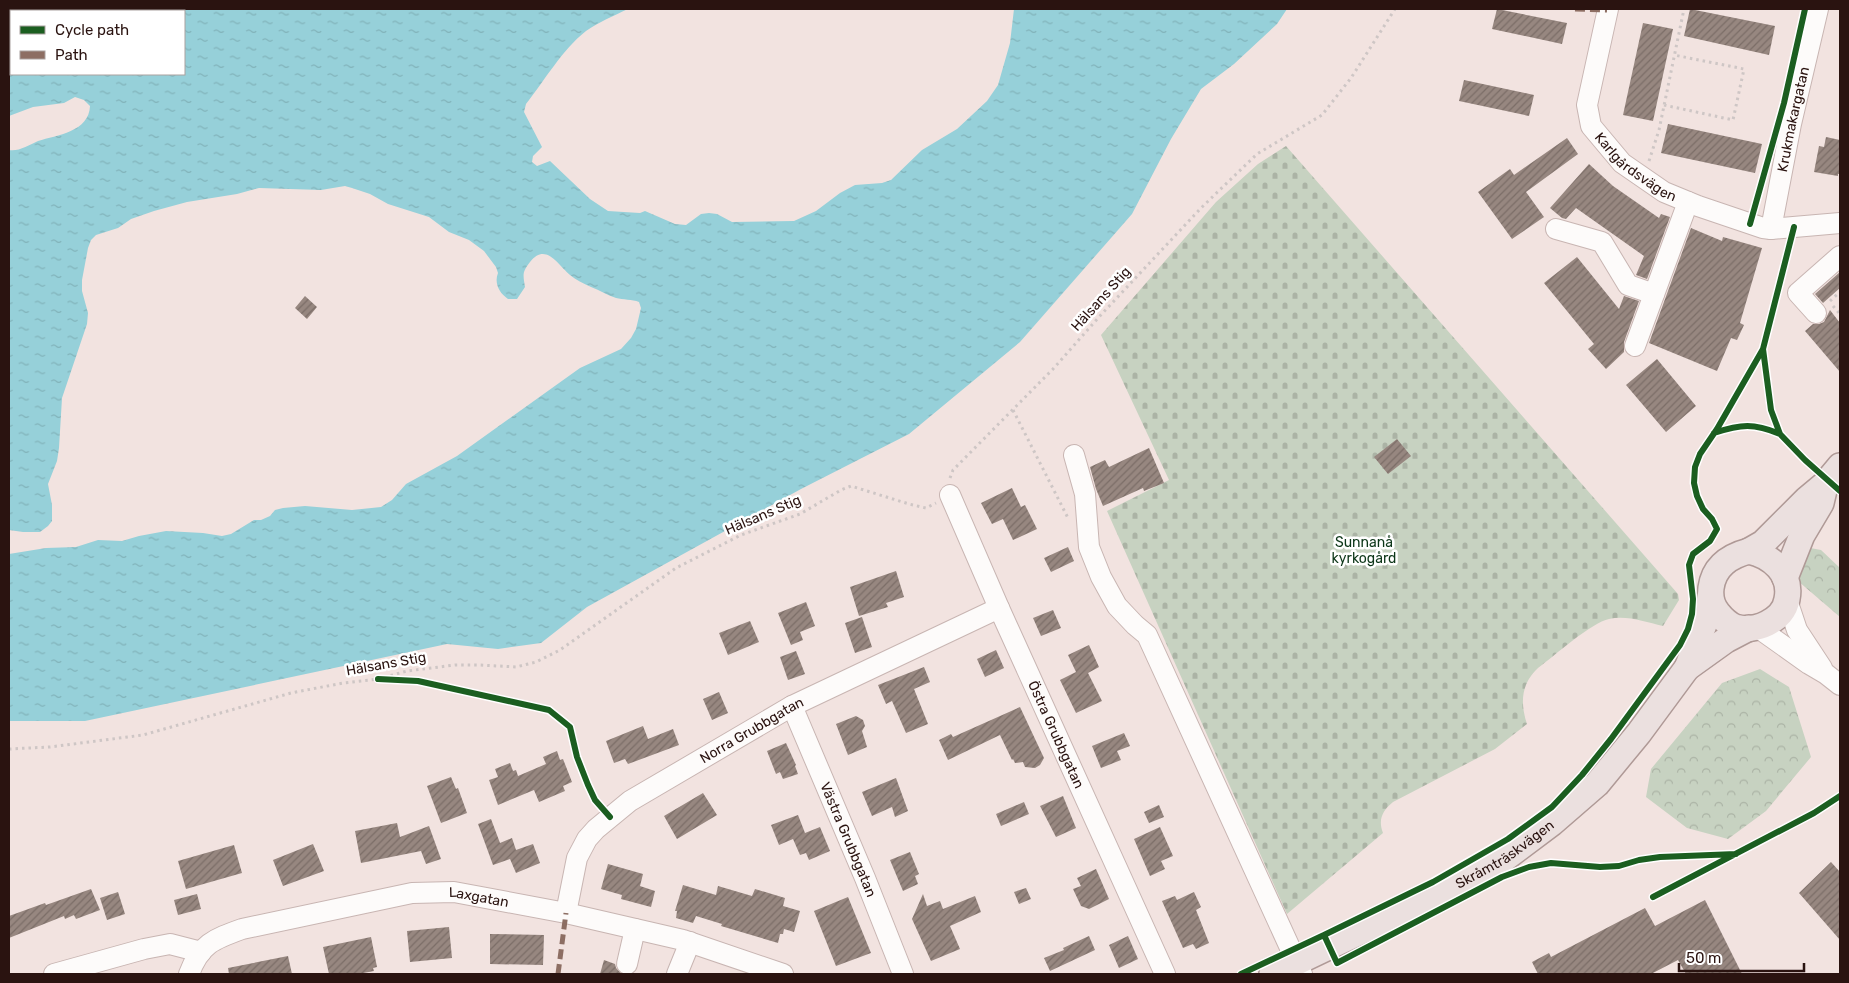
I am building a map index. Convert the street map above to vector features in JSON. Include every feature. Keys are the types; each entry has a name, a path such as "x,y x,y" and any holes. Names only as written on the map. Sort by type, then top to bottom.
{"main road":[{"path":"1833,475 1821,502 1802,535 1781,613 1770,622 1753,628 1735,627 1725,621 1715,610 1710,597 1712,582 1717,569 1739,554 1763,544 1833,475"},
{"path":"1749,551 1762,554 1774,561 1786,589"},
{"name":"Skråmträskvägen","path":"1272,974 1299,968 1504,859 1546,828 1598,784 1687,668 1709,612 1710,597"},
{"name":"Skråmträskvägen","path":"1687,668 1721,644 1753,628"}],"street":[{"name":"Karlgårdsvägen","path":"1608,9 1588,105 1592,126 1622,163 1664,192 1763,228 1771,229"},
{"name":"Krukmakargatan","path":"1771,229 1791,124 1818,9"},
{"path":"1635,346 1688,202"},
{"path":"1771,229 1840,223"},
{"path":"1556,229 1602,242 1628,285 1654,294"},
{"path":"1816,313 1798,293 1840,256"},
{"path":"1074,455 1085,494 1088,546 1101,577 1117,606 1147,635 1299,968"},
{"name":"Östra Grubbgatan","path":"950,495 998,608 1165,974"},
{"path":"1786,589 1797,630 1833,680"},
{"name":"Norra Grubbgatan","path":"566,913 577,858 596,829 630,802 792,706 998,608"},
{"path":"1753,628 1833,680"},
{"name":"Västra Grubbgatan","path":"792,706 865,878 902,974"},
{"name":"Laxgatan","path":"189,974 194,959 208,944 222,936 242,929 412,893 454,892 566,913 690,942 783,974"},
{"path":"627,964 635,929"},
{"path":"677,974 690,942"},
{"path":"54,974 144,949 170,944 202,952"}],"path":[{"path":"1643,178 1659,130 1684,9"},
{"path":"1664,105 1733,120 1744,70 1674,55"},
{"path":"1013,410 1070,521"}],"green space":[{"name":"Sunnanå kyrkogård","path":"1286,146 1678,594 1679,600 1663,626 1629,618 1609,619 1593,626 1538,668 1532,674 1525,687 1523,709 1527,724 1495,749 1393,802 1382,816 1383,833 1287,914 1107,511 1169,480 1101,335 1216,202 1258,164"},
{"path":"1805,547 1821,550 1840,568 1840,617 1791,575"},
{"path":"1760,669 1789,687 1811,757 1766,811 1728,839 1687,828 1646,797 1651,769 1722,683"}],"water":[{"path":"9,9 628,9 606,19 577,39 561,56 526,104 524,112 542,147 533,156 532,162 537,166 550,161 590,199 608,211 640,213 645,211 675,224 686,225 701,214 709,213 717,214 732,222 794,221 816,211 840,193 855,185 882,183 891,180 922,150 957,129 987,101 998,85 1010,43 1014,9 1287,9 1277,24 1234,64 1201,89 1171,139 1132,214 1020,342 909,434 801,489 587,607 541,643 498,649 447,644 85,721 9,721 9,554 46,548 76,547 98,540 122,541 166,531 222,536 231,534 254,520 261,520 270,516 275,510 283,508 305,506 352,510 381,507 392,500 406,484 457,456 580,368 621,349 636,329 641,308 639,302 616,298 580,281 570,275 552,257 541,254 530,262 524,271 525,287 517,299 508,299 498,288 496,267 484,251 469,240 449,232 429,217 388,204 370,194 345,186 321,190 259,188 237,194 187,202 131,219 118,228 96,235 91,240 88,248 82,280 82,291 88,313 87,324 62,398 57,461 48,484 52,505 52,521 40,532 9,530 9,150 20,149 38,141 71,131 84,122 90,106 84,100 75,97 64,103 33,107 9,116"}],"building":[{"path":"1497,9 1567,23 1562,44 1492,29"},
{"path":"1690,9 1775,26 1769,55 1684,36"},
{"path":"1643,23 1673,29 1653,121 1623,115"},
{"path":"1464,80 1534,95 1529,116 1459,101"},
{"path":"1668,124 1762,144 1755,173 1661,153"},
{"path":"1826,137 1840,140 1840,174 1838,176 1814,172 1819,146 1824,147"},
{"path":"1567,138 1578,154 1526,192 1544,217 1512,239 1478,192 1510,169 1514,175"},
{"path":"1589,164 1613,186 1659,218 1661,214 1670,217 1647,279 1636,275 1644,256 1576,208 1566,219 1550,208"},
{"path":"1691,228 1722,241 1723,237 1762,248 1740,323 1744,325 1737,340 1731,338 1717,371 1649,343"},
{"path":"1577,257 1619,309 1624,296 1639,301 1624,342 1624,352 1606,369 1588,349 1594,344 1544,283"},
{"path":"1840,272 1840,288 1823,303 1815,294"},
{"path":"305,296 317,307 307,319 295,308"},
{"path":"1830,310 1840,323 1840,372 1805,331 1813,324 1824,322"},
{"path":"1657,359 1696,406 1666,432 1626,385"},
{"path":"1397,439 1411,456 1388,474 1374,457"},
{"path":"1149,448 1164,483 1144,491 1143,488 1103,506 1090,467 1105,460 1109,467"},
{"path":"1012,488 1021,507 1025,505 1037,529 1013,540 1003,519 992,524 981,503"},
{"path":"1068,547 1074,561 1051,572 1044,558"},
{"path":"896,571 904,597 886,603 888,607 859,616 850,587"},
{"path":"806,602 815,626 800,632 803,640 791,645 778,613"},
{"path":"1053,610 1061,628 1041,636 1033,618"},
{"path":"862,617 872,647 855,653 845,623"},
{"path":"750,621 759,642 728,655 719,633"},
{"path":"1089,645 1099,667 1088,673 1102,701 1076,713 1060,680 1076,672 1068,655"},
{"path":"996,650 1004,668 985,677 977,659"},
{"path":"796,651 805,674 788,680 780,657"},
{"path":"924,667 930,682 914,689 928,724 906,733 892,701 886,704 878,685"},
{"path":"719,692 728,713 712,720 703,699"},
{"path":"1020,707 1044,758 1040,765 1035,768 1025,767 1023,762 1015,763 1000,735 948,760 939,740 951,734 953,737"},
{"path":"856,716 863,720 865,726 862,731 867,747 848,755 836,724"},
{"path":"643,726 648,739 673,729 679,745 628,764 625,759 614,763 606,741"},
{"path":"1124,733 1130,746 1117,751 1121,760 1101,768 1092,746"},
{"path":"786,743 798,774 783,779 780,772 776,774 767,751"},
{"path":"557,751 560,760 563,759 572,782 563,786 565,791 539,802 534,790 498,805 489,780 498,777 495,769 510,763 513,771 516,770 518,776 546,764 543,757"},
{"path":"451,777 456,789 458,788 467,813 441,823 427,786"},
{"path":"896,778 908,811 895,817 892,807 872,816 862,792"},
{"path":"703,793 717,815 677,839 664,816"},
{"path":"1063,796 1076,828 1056,837 1040,806"},
{"path":"1024,802 1029,814 1001,826 996,814"},
{"path":"1159,805 1164,817 1149,823 1144,812"},
{"path":"798,815 805,833 820,827 830,851 809,860 806,853 800,855 793,839 779,845 771,825"},
{"path":"491,819 500,843 512,838 516,850 533,844 540,863 516,873 510,859 493,865 478,824"},
{"path":"397,823 400,837 429,826 441,859 426,864 421,851 361,863 355,831"},
{"path":"1160,827 1173,856 1161,861 1165,869 1150,876 1134,839"},
{"path":"313,844 324,871 283,886 273,860"},
{"path":"234,845 242,873 186,889 178,861"},
{"path":"910,852 919,874 915,876 918,884 903,891 890,860"},
{"path":"1831,862 1840,872 1840,940 1799,893"},
{"path":"608,864 643,874 640,886 655,891 651,907 621,899 622,895 601,889"},
{"path":"1096,869 1109,899 1089,909 1081,906 1073,889 1081,886 1077,878"},
{"path":"683,885 716,895 718,886 752,896 755,889 785,898 783,906 800,911 794,932 784,929 783,934 780,934 778,943 721,926 722,924 696,916 693,923 676,918 677,911 675,911"},
{"path":"1026,888 1031,899 1019,904 1014,892"},
{"path":"91,889 100,910 76,919 74,915 65,919 64,916 9,938 9,916"},
{"path":"118,892 125,914 107,920 100,898"},
{"path":"1194,892 1201,907 1196,910 1209,943 1196,949 1193,944 1183,948 1162,901 1175,896 1177,900"},
{"path":"197,894 201,909 178,915 174,900"},
{"path":"923,894 927,906 940,901 943,909 975,896 981,912 950,926 960,949 931,961 912,919"},
{"path":"848,897 871,953 836,966 814,911"},
{"path":"1705,900 1742,974 1686,974 1678,960 1651,974 1538,974 1532,962 1549,953 1551,957 1645,908 1655,926"},
{"path":"449,927 452,958 410,962 407,931"},
{"path":"490,934 544,935 543,965 490,964"},
{"path":"1089,936 1095,950 1050,971 1044,958 1064,950 1063,948"},
{"path":"1128,936 1138,959 1119,968 1109,945"},
{"path":"371,937 377,967 373,968 374,971 358,974 329,974 323,947"},
{"path":"288,956 292,974 229,974 228,968"},
{"path":"604,960 615,964 622,974 600,974"}],"marked path":[{"path":"1575,9 1607,10"},
{"path":"558,974 566,913"}],"cycle path":[{"path":"1750,224 1784,103 1805,9"},
{"path":"1736,854 1660,857 1639,860 1619,866 1600,867 1551,863 1529,867 1502,877 1337,963 1324,935 1433,882 1508,839 1552,807 1582,775 1611,739 1680,645 1688,629 1692,614 1693,599 1689,565 1693,554 1710,541 1717,529 1712,519 1703,509 1697,496 1694,483 1695,467 1700,454 1717,429 1763,349 1794,227"},
{"path":"1763,349 1771,410 1780,434 1805,460 1840,491"},
{"path":"1714,433 1740,426 1755,426 1780,434"},
{"name":"Hälsans Stig","path":"378,679 418,681 549,710 570,727 577,757 588,785 595,800 610,817"},
{"path":"1653,897 1814,813 1840,796"},
{"path":"1241,974 1324,935"}]}
